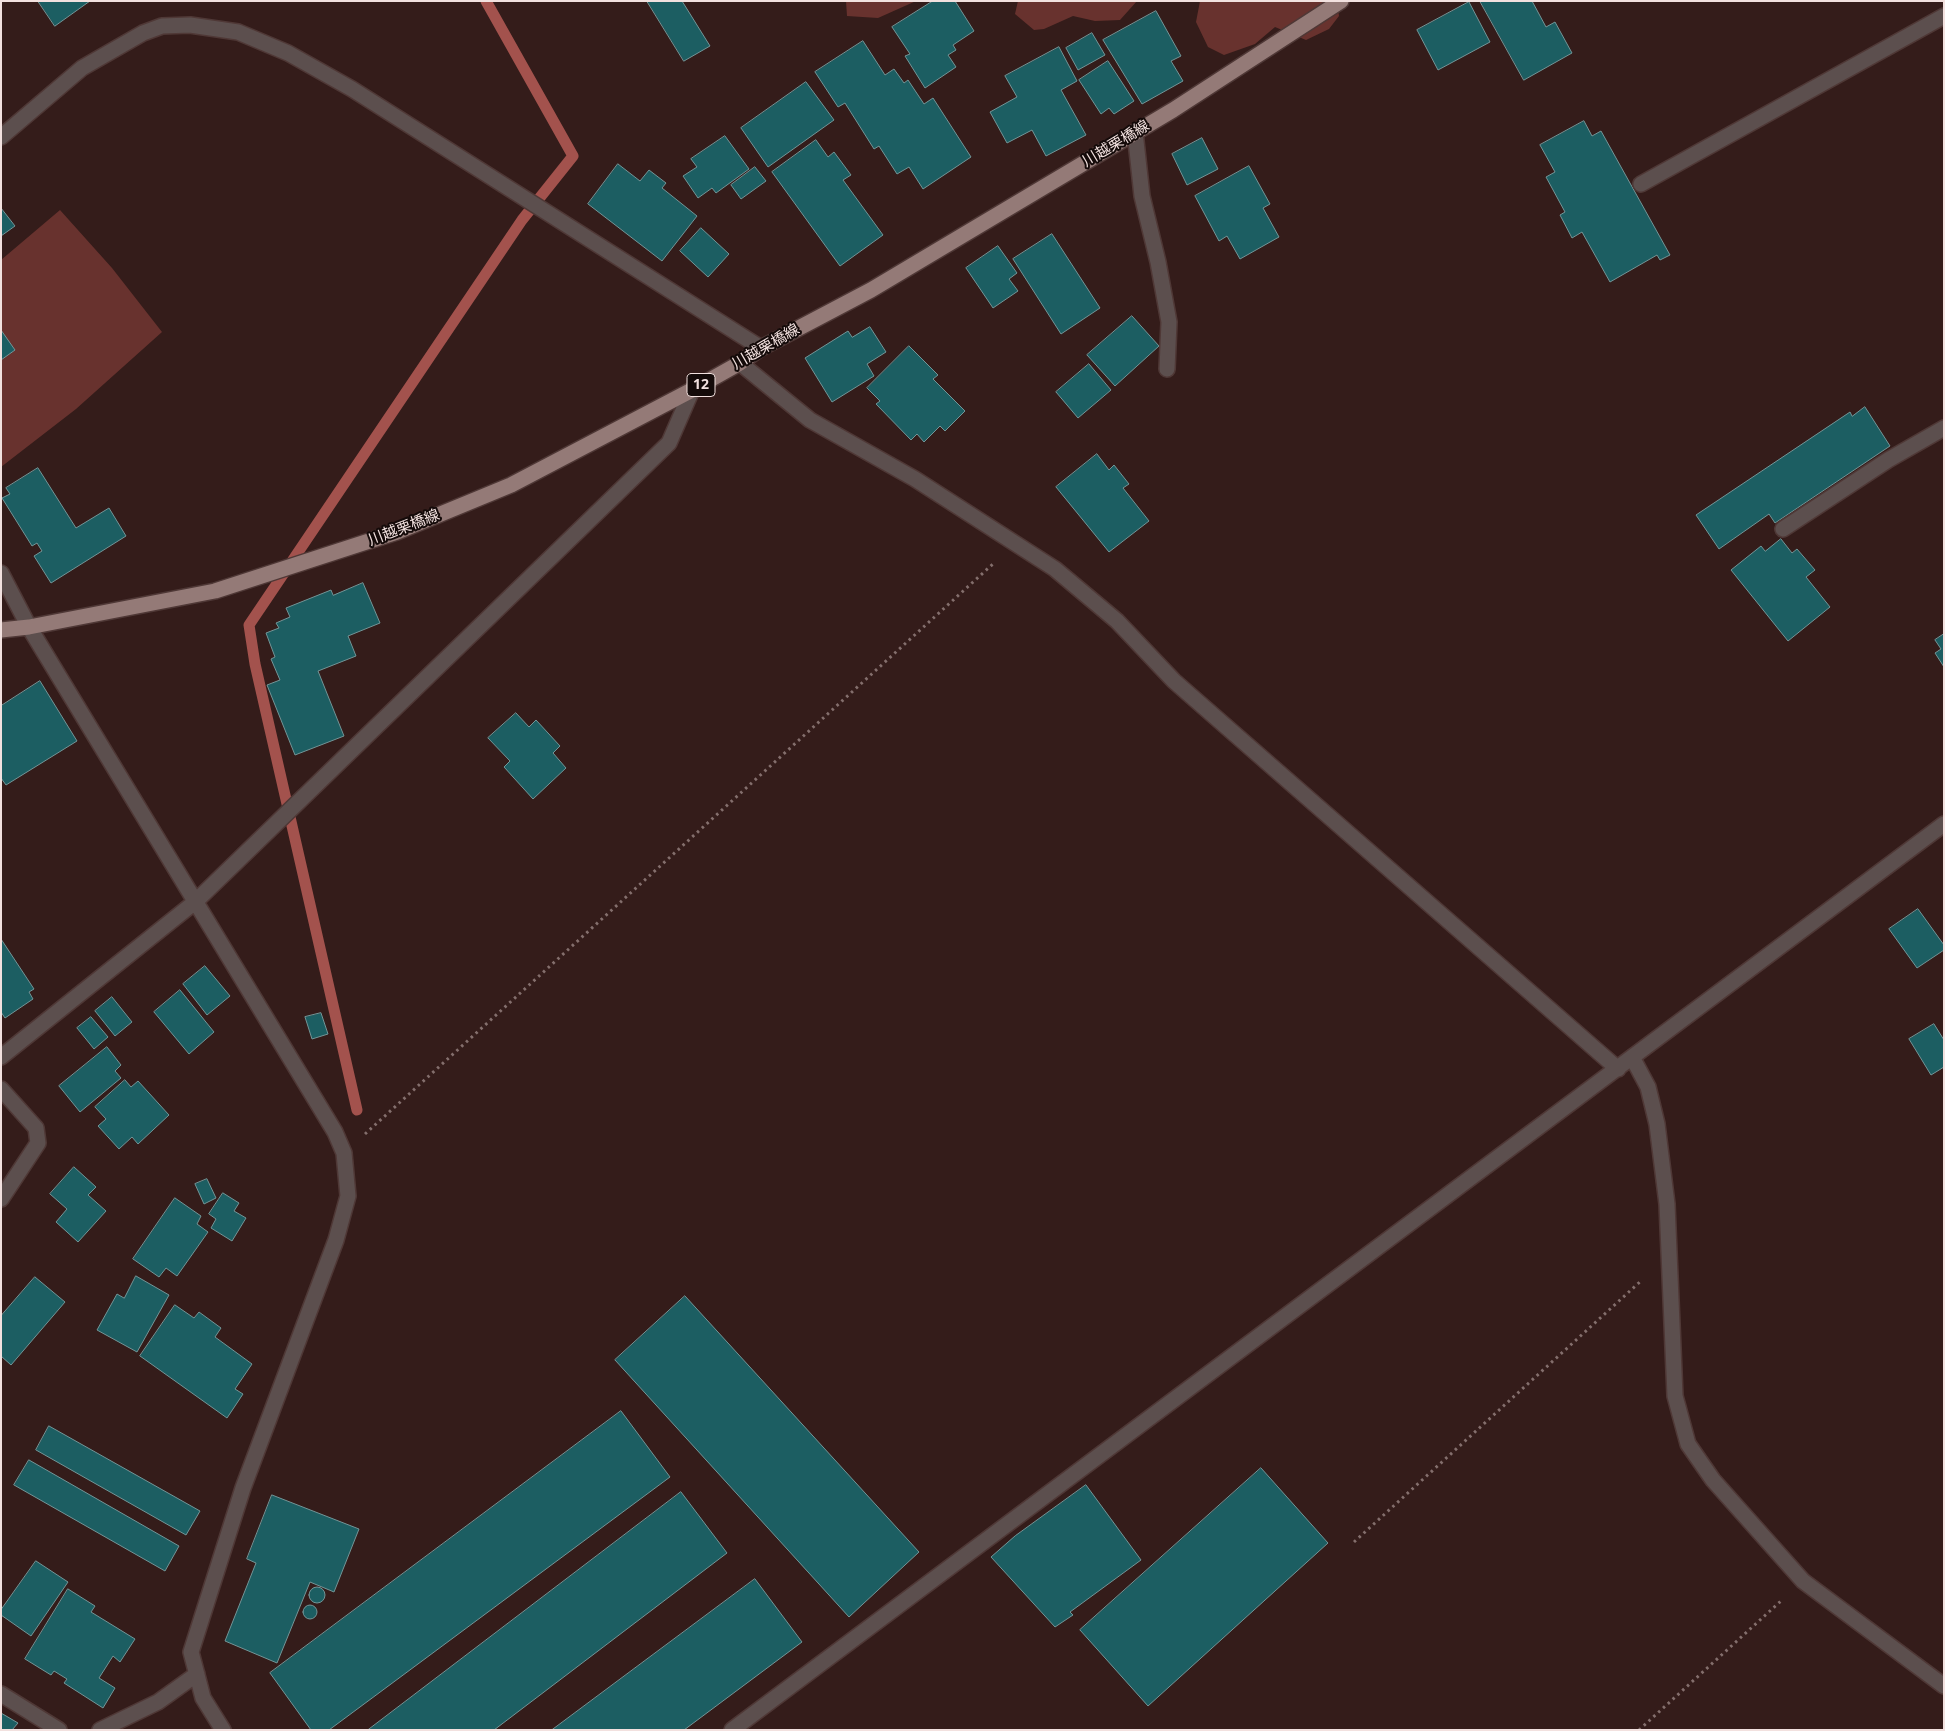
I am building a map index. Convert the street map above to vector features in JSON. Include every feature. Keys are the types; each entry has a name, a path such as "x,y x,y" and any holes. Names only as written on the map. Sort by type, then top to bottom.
{"main road":[{"name":"川越栗橋線","path":"1,630 29,627 215,591 397,532 511,484 692,390 740,363 761,348 871,290 1135,132 1341,1"}],"street":[{"path":"1641,184 1944,16"},
{"path":"1,137 82,68 143,33 162,26 190,26 238,32 288,53 352,89 761,348"},
{"path":"1135,132 1142,196 1158,262 1169,322 1167,369"},
{"path":"740,363 810,420 915,479 1014,545 1055,569 1117,621 1174,681 1618,1069"},
{"path":"1,1057 195,902 669,443 692,390"},
{"path":"1783,528 1888,460 1944,428"},
{"path":"1,573 29,627 335,1132 344,1153 348,1196 336,1240 240,1497 191,1652 203,1698 223,1730"},
{"path":"732,1730 1944,824"},
{"path":"1632,1058 1648,1087 1657,1124 1670,1255 1675,1396 1688,1444 1712,1480 1802,1581 1944,1686"},
{"path":"1,1088 36,1128 38,1143 1,1198"},
{"path":"100,1730 158,1702 197,1674"},
{"path":"1,1694 60,1730"}],"path":[{"path":"344,1153 1014,545"},
{"path":"1354,1542 1670,1255"},
{"path":"1639,1730 1802,1581"}],"shaded area":[{"path":"846,1 916,1 878,18 847,16"},
{"path":"1018,1 1137,1 1120,20 1095,21 1073,16 1044,29 1034,30 1015,14"},
{"path":"1200,1 1337,1 1339,16 1329,29 1306,40 1275,27 1255,44 1224,55 1208,47 1196,22"},
{"path":"60,210 112,268 162,332 76,409 1,467 1,260"}],"building":[{"path":"38,1 90,1 55,26"},
{"path":"647,1 682,1 710,46 684,61"},
{"path":"933,1 955,1 974,31 953,45 956,50 948,55 956,67 925,88 905,56 910,54 892,27"},
{"path":"1480,1 1532,1 1546,27 1555,22 1572,53 1524,80"},
{"path":"1469,2 1490,42 1438,70 1417,30"},
{"path":"1156,11 1181,56 1171,61 1183,81 1142,104 1103,40"},
{"path":"1092,33 1105,55 1078,70 1066,48"},
{"path":"863,41 885,75 894,69 904,83 908,80 924,104 933,98 971,157 923,189 909,167 897,174 879,146 874,149 845,103 838,107 815,72"},
{"path":"1059,47 1077,81 1061,90 1086,135 1046,156 1032,130 1007,143 990,112 1017,97 1005,76"},
{"path":"1108,61 1134,101 1114,114 1109,108 1101,114 1079,80"},
{"path":"806,82 834,120 768,167 741,128"},
{"path":"1584,121 1592,136 1601,131 1670,255 1660,260 1657,255 1610,282 1582,232 1572,238 1560,215 1565,212 1546,177 1555,172 1540,145"},
{"path":"725,136 749,169 716,193 712,188 698,198 683,176 697,167 691,159"},
{"path":"1202,138 1218,169 1187,185 1172,154"},
{"path":"816,140 828,157 834,152 851,175 843,180 883,235 840,266 772,172"},
{"path":"618,164 640,181 649,170 666,183 662,188 697,216 662,261 588,204"},
{"path":"1249,166 1270,204 1263,208 1279,237 1240,259 1227,236 1219,241 1195,196"},
{"path":"755,167 766,181 741,199 731,185"},
{"path":"1,208 15,226 1,236"},
{"path":"701,228 729,254 708,277 680,251"},
{"path":"1052,234 1100,308 1061,334 1013,259"},
{"path":"998,246 1017,273 1009,279 1018,291 993,308 966,268"},
{"path":"1132,316 1159,346 1115,386 1087,355"},
{"path":"870,327 886,352 867,364 874,376 832,402 805,358 848,331 852,337"},
{"path":"1,330 15,350 1,360"},
{"path":"909,346 938,375 933,379 965,411 945,431 940,426 924,442 917,434 911,440 876,404 880,401 867,388"},
{"path":"1089,364 1111,390 1078,418 1056,392"},
{"path":"1865,407 1890,446 1775,523 1769,514 1719,549 1696,515 1850,412 1852,416"},
{"path":"1097,454 1109,470 1114,465 1129,484 1123,488 1149,521 1109,552 1056,487"},
{"path":"38,468 76,528 109,508 126,536 51,583 34,556 42,551 37,543 32,546 2,498 10,494 6,488"},
{"path":"1781,539 1792,553 1797,549 1815,570 1806,577 1830,607 1788,641 1731,570 1761,546 1765,551"},
{"path":"363,583 380,623 348,636 356,656 318,671 344,736 295,755 267,685 280,680 271,659 275,657 266,633 279,628 276,623 290,617 286,608 331,590 333,595"},
{"path":"1944,634 1944,667 1935,653 1941,649 1935,640"},
{"path":"40,681 77,741 6,785 1,778 1,706"},
{"path":"516,713 529,727 536,720 560,746 553,753 566,768 533,799 504,767 510,761 488,738"},
{"path":"1918,909 1944,945 1944,950 1917,968 1889,929"},
{"path":"1,939 34,989 29,992 33,999 5,1018 1,1012"},
{"path":"205,966 230,996 207,1015 183,984"},
{"path":"180,990 214,1032 189,1054 154,1012"},
{"path":"112,997 132,1022 115,1036 95,1011"},
{"path":"321,1013 328,1034 312,1039 305,1017"},
{"path":"91,1017 108,1037 94,1049 77,1028"},
{"path":"1934,1024 1944,1040 1944,1067 1931,1075 1909,1039"},
{"path":"107,1047 121,1065 115,1071 121,1078 80,1112 59,1086"},
{"path":"125,1080 131,1087 138,1081 169,1115 138,1144 132,1137 119,1149 98,1126 106,1119 95,1107"},
{"path":"74,1167 96,1187 88,1195 106,1211 78,1242 56,1222 67,1209 50,1194"},
{"path":"207,1179 216,1198 204,1204 195,1184"},
{"path":"223,1193 239,1203 234,1211 246,1218 232,1241 211,1228 216,1219 209,1214"},
{"path":"175,1198 201,1216 197,1224 208,1232 177,1276 166,1268 159,1277 133,1259"},
{"path":"136,1276 169,1295 137,1352 97,1330 117,1294 124,1298"},
{"path":"35,1277 65,1302 11,1365 1,1356 1,1316"},
{"path":"685,1296 919,1552 849,1617 615,1360"},
{"path":"175,1305 194,1318 199,1312 221,1328 215,1337 252,1364 235,1389 243,1394 227,1418 140,1356"},
{"path":"621,1411 670,1477 329,1730 311,1730 270,1673"},
{"path":"49,1426 200,1511 186,1535 36,1450"},
{"path":"29,1460 179,1546 165,1571 14,1485"},
{"path":"1261,1468 1328,1543 1148,1706 1080,1630"},
{"path":"1086,1485 1141,1560 1070,1612 1073,1615 1055,1627 991,1557 1015,1536"},
{"path":"681,1492 727,1553 494,1730 368,1730"},
{"path":"272,1495 359,1529 334,1592 310,1582 277,1663 225,1641 256,1563 247,1559"},
{"path":"36,1561 68,1582 31,1636 1,1615 1,1610"},
{"path":"755,1579 802,1642 684,1730 552,1730"},
{"path":"317,1587 323,1589 325,1595 323,1601 317,1603 311,1601 309,1595 311,1589"},
{"path":"68,1589 95,1606 91,1612 135,1639 120,1662 113,1656 99,1678 115,1688 103,1708 64,1683 67,1679 54,1671 51,1675 25,1659"},
{"path":"307,1605 313,1605 317,1612 313,1619 307,1619 303,1615 303,1609"},
{"path":"1,1713 18,1723 12,1730 1,1730"}],"waterway":[{"path":"357,1110 255,664 249,625 522,220 573,156 486,1"}]}
